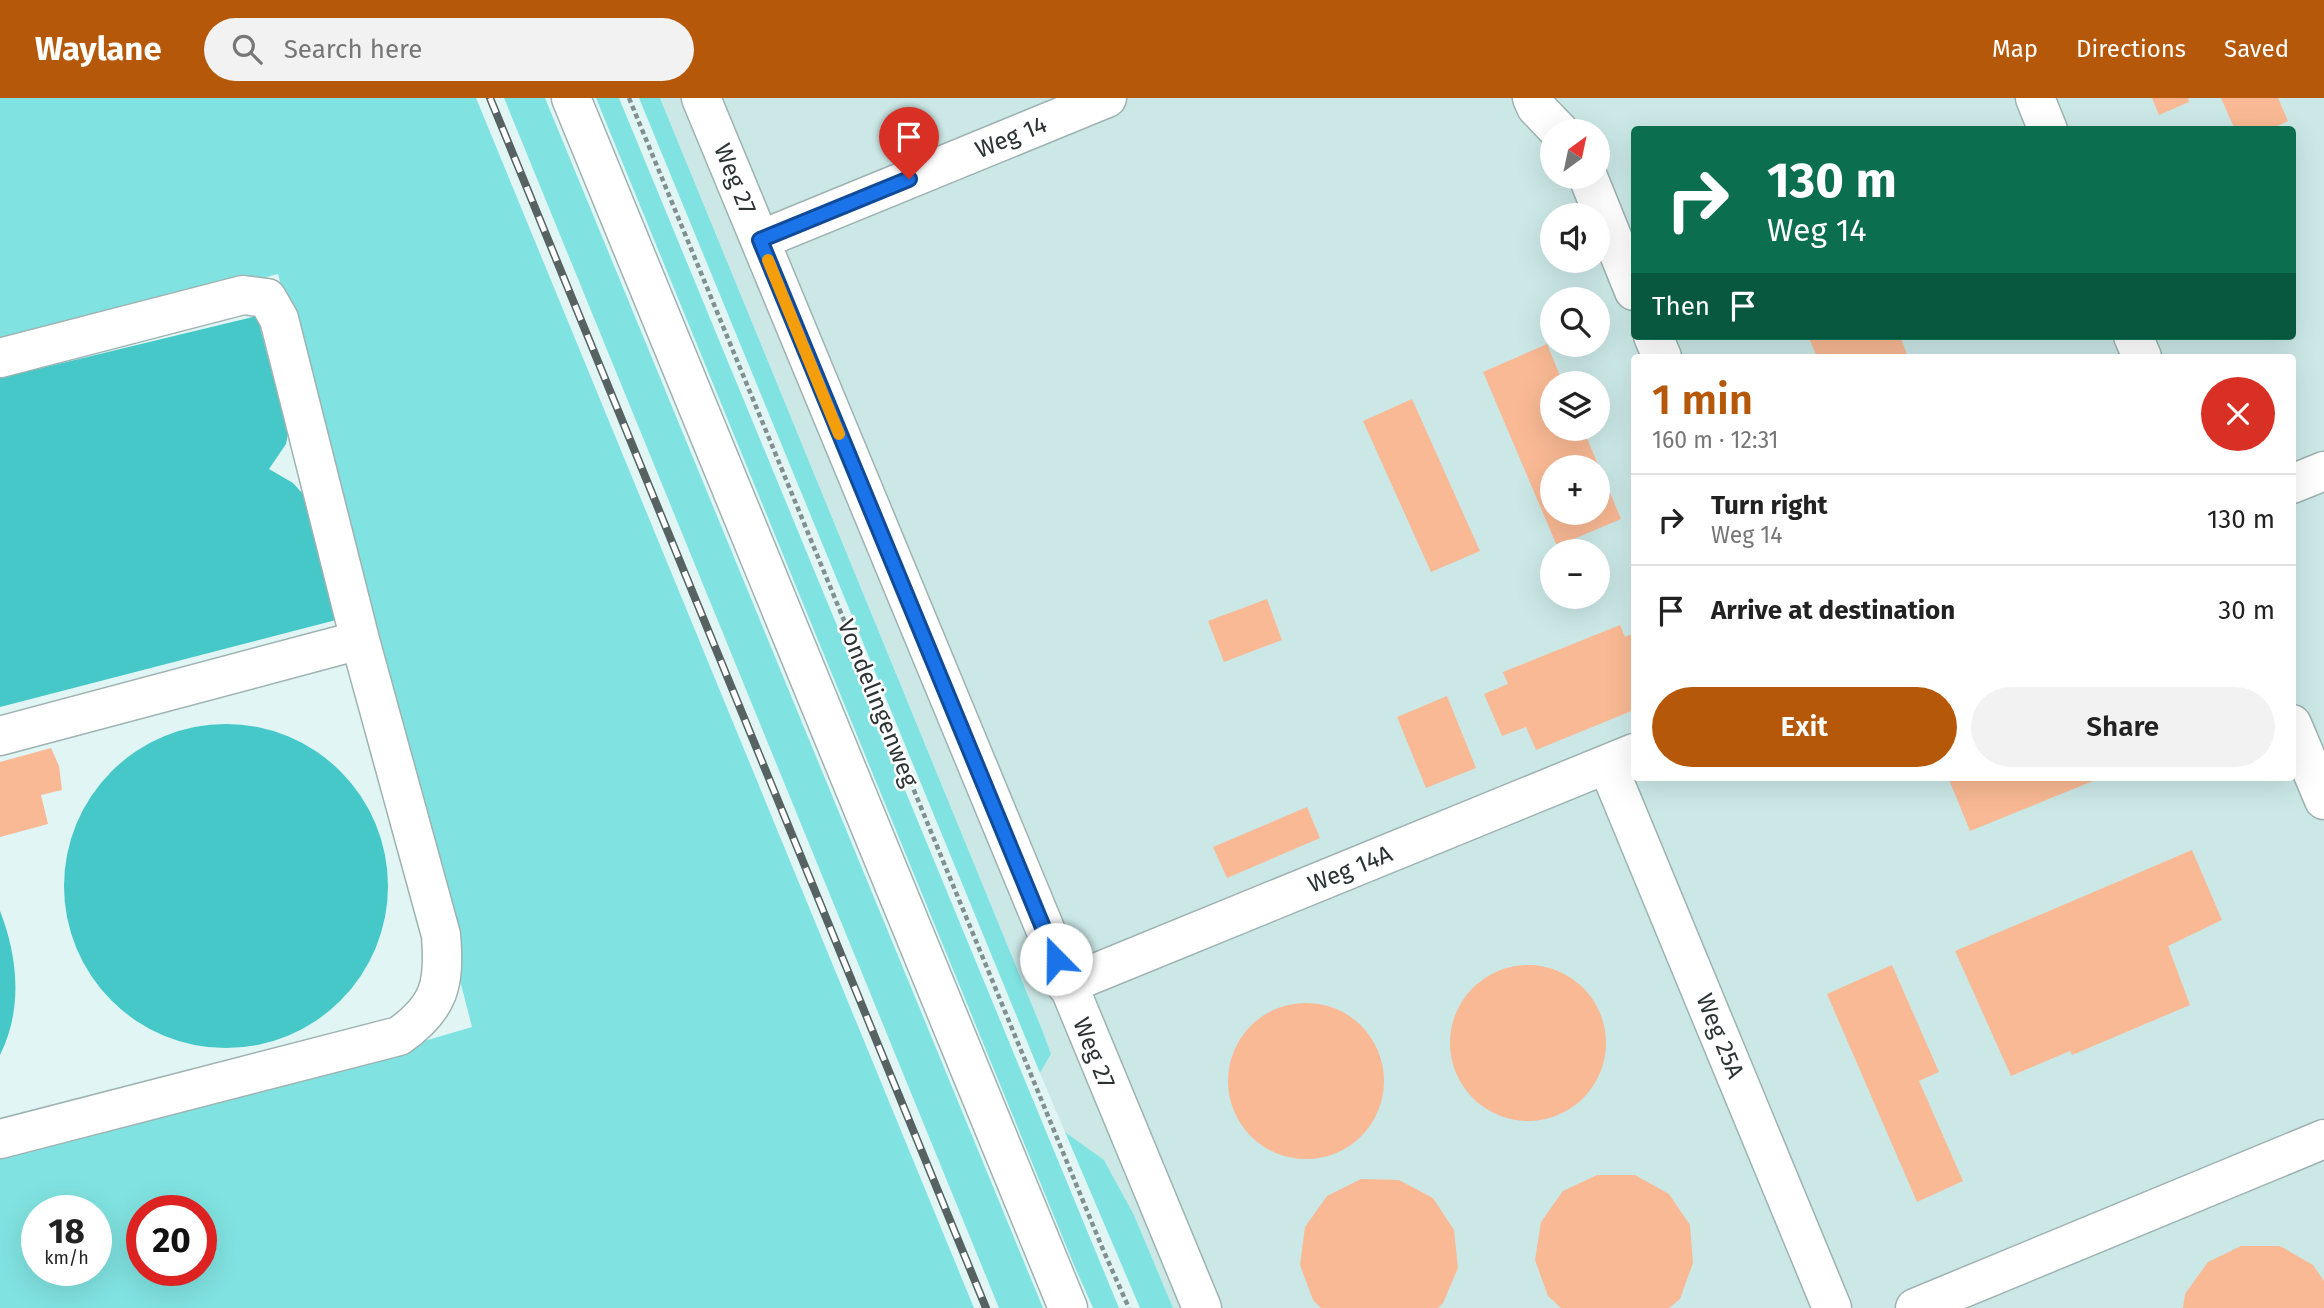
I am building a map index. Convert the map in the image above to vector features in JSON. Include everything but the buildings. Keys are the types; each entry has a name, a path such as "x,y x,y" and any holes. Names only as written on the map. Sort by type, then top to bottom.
{"street":[{"path":"571,98 1068,1308"},
{"name":"Weg 27","path":"701,98 1202,1308"},
{"name":"Weg 14","path":"760,240 1107,98"},
{"path":"1532,98 1536,107 1548,119"},
{"path":"2035,98 2046,126"},
{"path":"1593,189 1631,284"},
{"path":"0,358 243,295 267,298 279,319 360,640 441,935 444,965 437,994 423,1018 399,1036 0,1139"},
{"path":"2296,482 2324,471"},
{"path":"0,736 360,640"},
{"path":"2296,734 2324,800"},
{"name":"Weg 14A","path":"1066,985 1621,758"},
{"name":"Weg 25A","path":"1621,758 1832,1308"},
{"path":"1915,1308 2324,1139"}],"path":[{"name":"Vondelingenweg","path":"629,98 1129,1308"}],"shaded area":[{"path":"0,98 476,98 974,1308 0,1308 0,1149 390,1051 472,1027 278,274 0,345"},
{"path":"504,98 545,98 1043,1308 999,1308"},
{"path":"596,98 619,98 1119,1308 1093,1308 1074,1265"},
{"path":"639,98 660,98 1043,1032 1051,1054 1040,1073"},
{"path":"660,98 2324,98 2324,1308 1173,1308 1134,1215 1104,1160 1065,1132 1040,1073 1051,1054 1043,1032"},
{"path":"257,316 288,434 286,444 269,469 293,483 303,494 336,620 0,707 0,378"},
{"path":"210,724 242,724 273,731 303,743 341,771 361,796 376,824 385,854 388,886 385,918 376,948 361,976 341,1001 316,1021 288,1036 242,1048 210,1048 179,1041 149,1029 111,1001 101,989 83,963 71,933 64,902 64,870 71,839 83,809 111,771 123,761 149,743 179,731"},
{"path":"0,911 11,946 15,1001 12,1020 0,1055"},
{"path":"1065,1132 1104,1160 1134,1215 1173,1308 1140,1308"}],"railway":[{"path":"490,98 986,1308"}],"slow traffic":[{"path":"768,260 839,434"}],"route":[{"path":"909,179 760,240 1056,959"}]}
